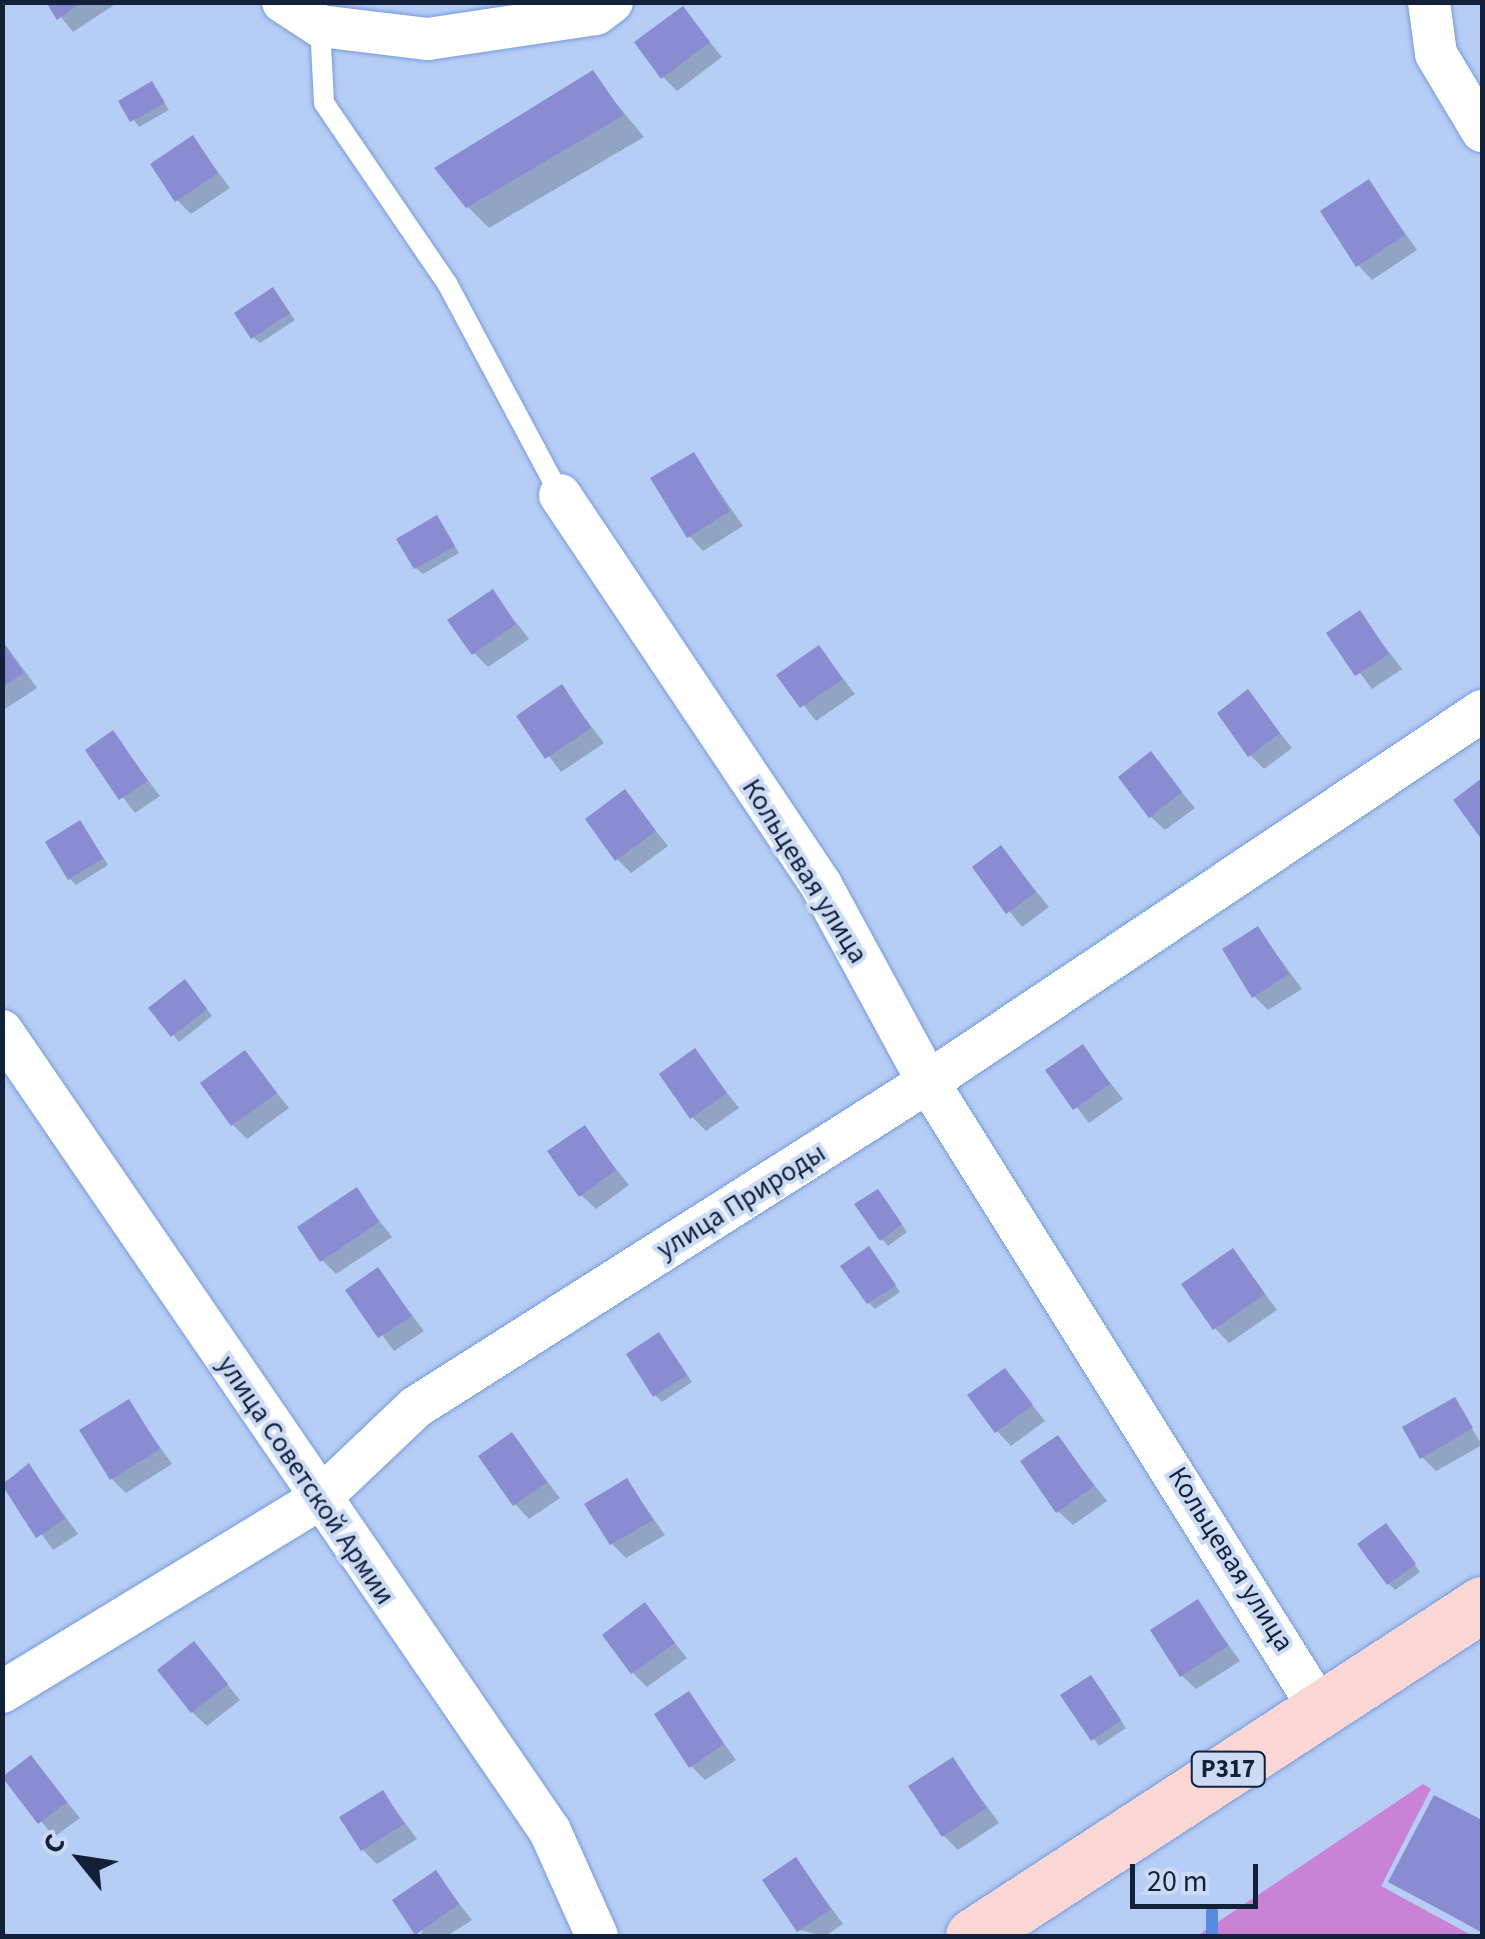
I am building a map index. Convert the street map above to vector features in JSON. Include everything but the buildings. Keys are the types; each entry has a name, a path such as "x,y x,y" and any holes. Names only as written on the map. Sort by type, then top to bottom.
{"main road":[{"name":"Р317","path":"974,1936 1482,1604"}],"street":[{"path":"282,2 320,26 428,39 596,14 612,2"},
{"path":"1429,2 1436,54 1482,130"},
{"name":"Кольцевая улица","path":"560,495 821,885 928,1082 1320,1708"},
{"name":"улица Природы","path":"2,1692 318,1500 416,1407 928,1082 1482,711"},
{"name":"улица Советской Армии","path":"2,1031 318,1500 550,1831 597,1936"}],"lane":[{"name":"Кольцевая улица","path":"320,26 324,104 448,285 560,495"}],"shaded area":[{"path":"1423,1784 1431,1789 1381,1886 1473,1936 1197,1936"}],"waterway":[{"path":"1212,1912 1212,1936"}]}
